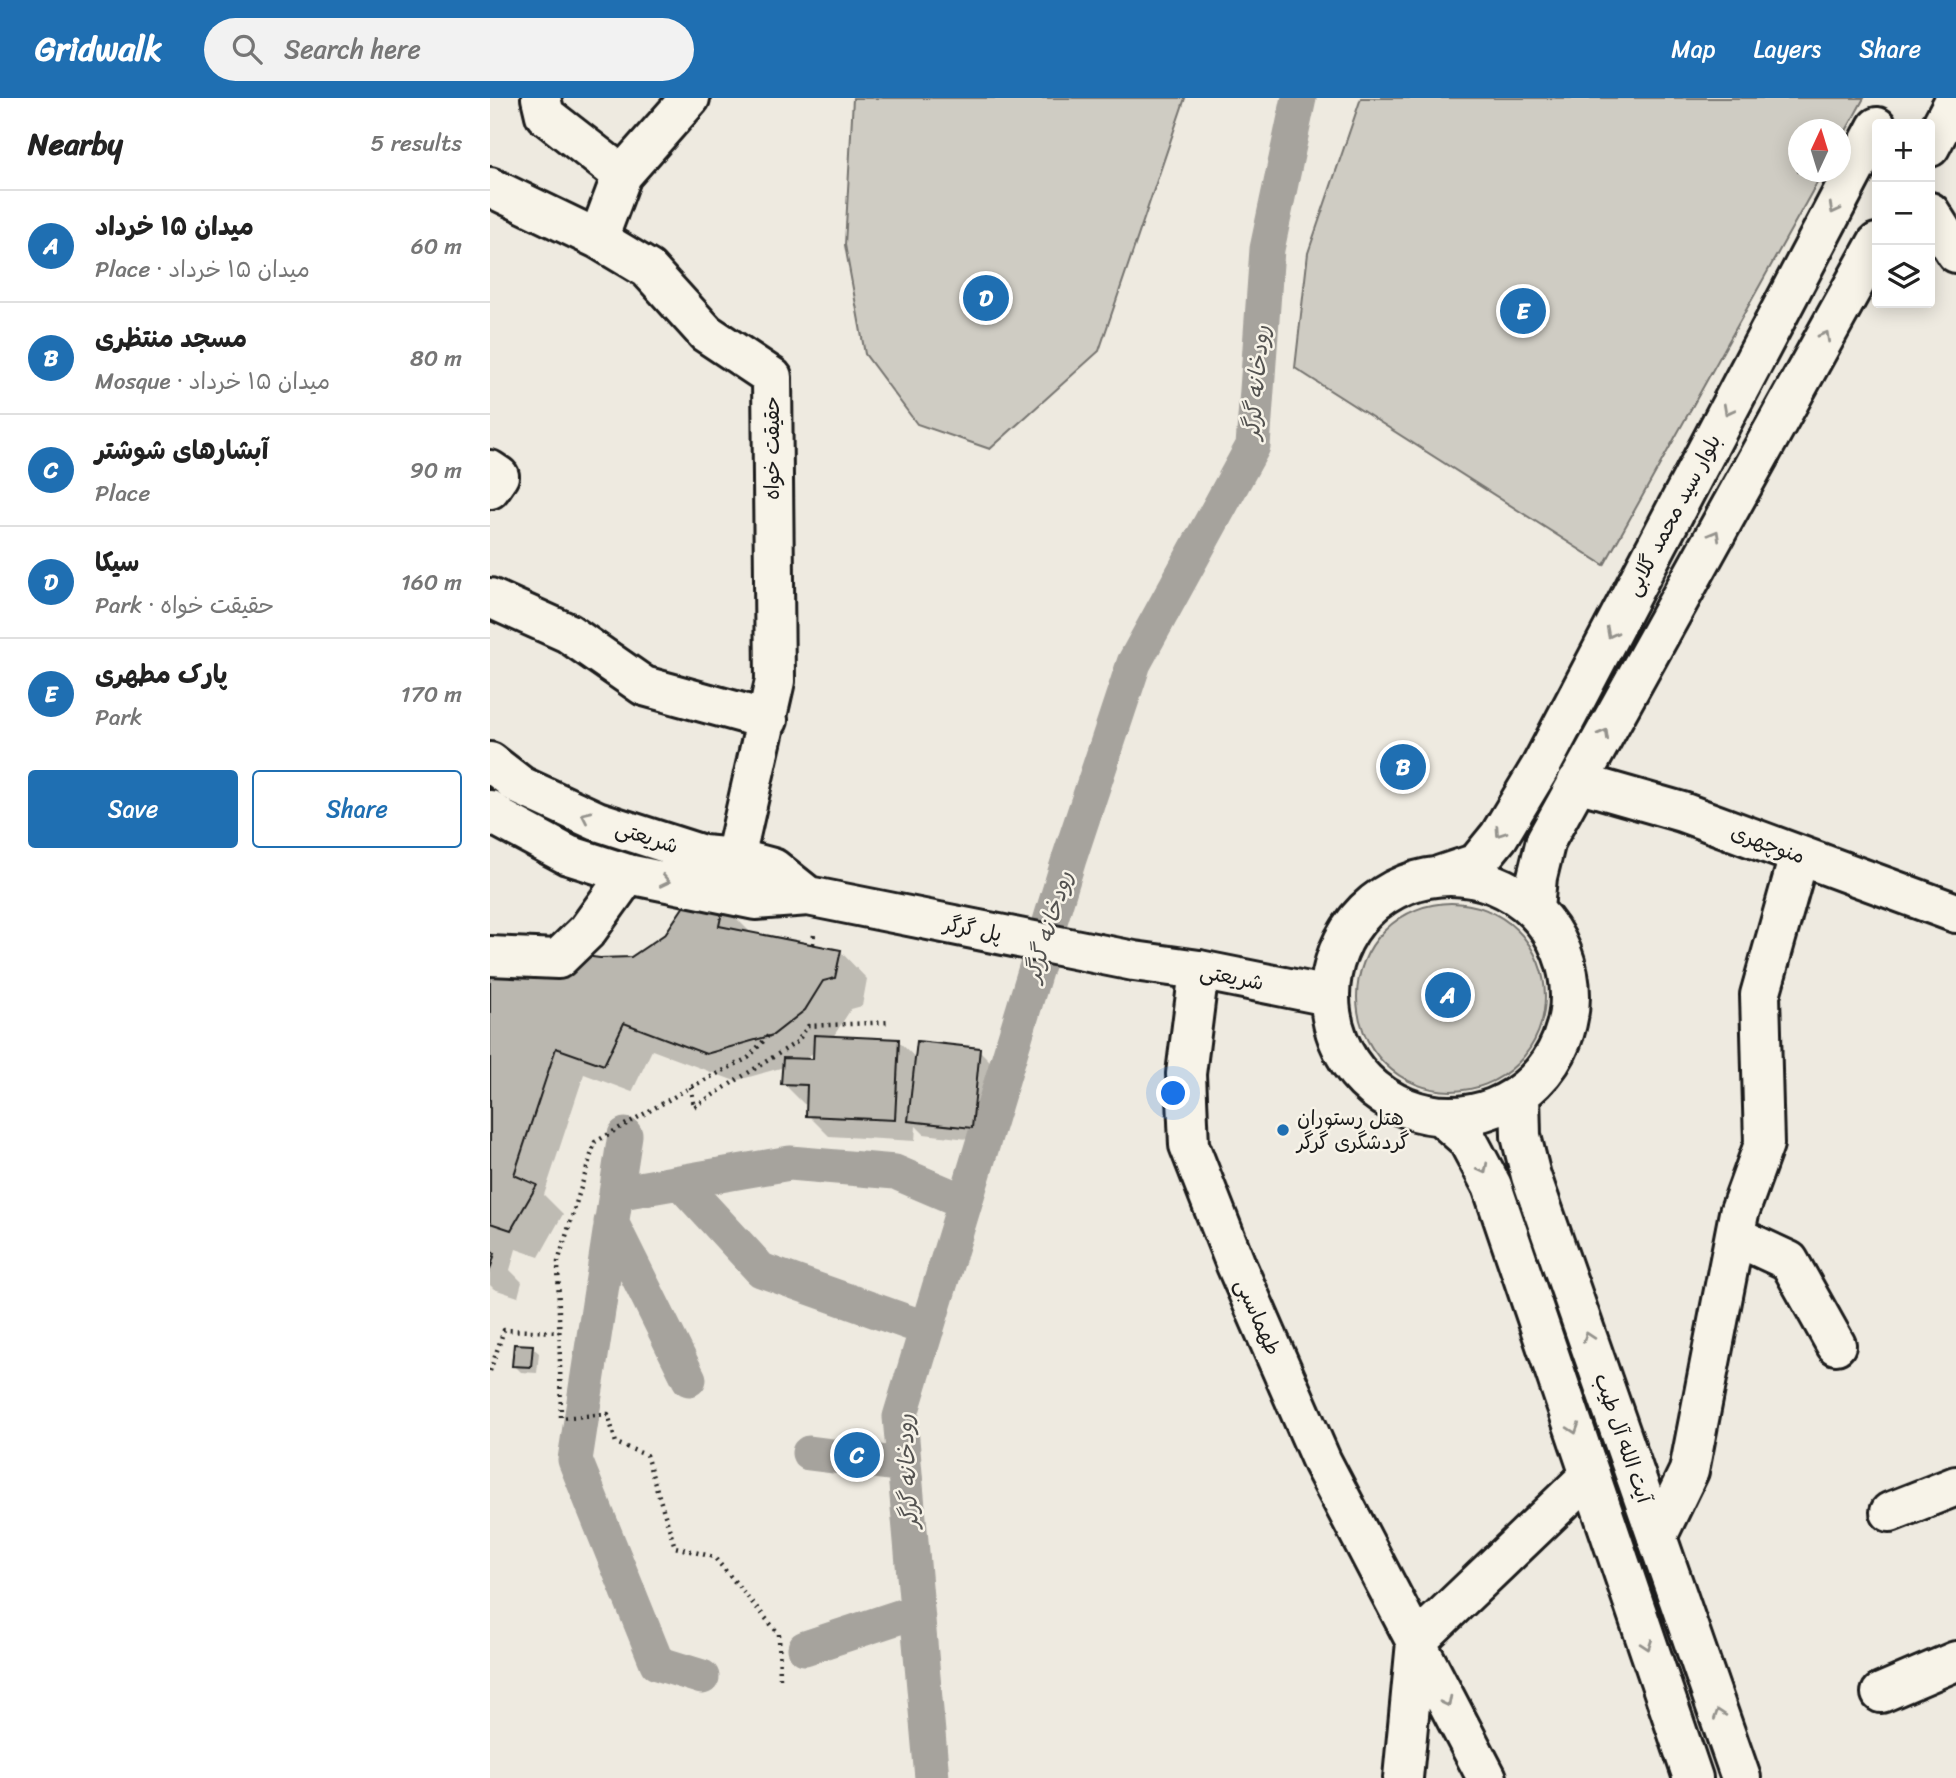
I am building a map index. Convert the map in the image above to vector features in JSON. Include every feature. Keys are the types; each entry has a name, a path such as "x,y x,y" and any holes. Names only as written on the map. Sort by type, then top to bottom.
{"main road":[{"path":"541,98 545,115 622,175"},
{"path":"598,239 622,175 690,98"},
{"name":"بلوار سید محمد گلابی","path":"1884,119 1893,98"},
{"path":"1935,137 1956,98"},
{"name":"بلوار سید محمد گلابی","path":"1441,875 1476,863 1499,836 1541,766 1872,144"},
{"name":"حقیقت خواه","path":"490,187 598,239 648,269 706,333 772,377 775,681 735,858"},
{"path":"1935,220 1956,253"},
{"path":"1534,909 1537,877 1546,840 1876,245"},
{"path":"490,470 499,476 490,489"},
{"path":"490,598 568,633 644,686 768,720"},
{"name":"شریعتی","path":"490,762 521,786 597,821 703,855 735,858 773,868 808,896"},
{"name":"منوچهری","path":"1577,782 1682,812 1956,914"},
{"name":"شریعتی","path":"490,810 501,819 568,855 628,874 755,900 808,896 853,906"},
{"path":"1657,1536 1689,1471 1740,1213 1764,1144 1760,995 1799,856"},
{"path":"490,956 558,959 587,931 628,874"},
{"path":"1441,875 1475,878 1507,889 1534,909 1555,935 1567,965 1571,999 1564,1035 1547,1068 1520,1094 1482,1112 1441,1116 1406,1108 1374,1090 1350,1064 1334,1031 1329,996 1334,960 1350,928 1374,901 1406,883 1441,875"},
{"name":"پل گرگر","path":"853,906 1135,961"},
{"name":"شریعتی","path":"1135,961 1199,970 1329,996"},
{"name":"طهماسبی","path":"1199,970 1186,1074 1189,1145 1236,1265 1322,1462 1487,1778"},
{"name":"آیت الله آل طیب","path":"1520,1094 1521,1136 1531,1176 1741,1778"},
{"name":"آیت الله آل طیب","path":"1441,1116 1467,1139 1492,1186 1693,1778"},
{"path":"1735,1236 1789,1261 1836,1345"},
{"path":"1403,1778 1416,1642 1590,1475"},
{"path":"1889,1513 1956,1486"},
{"path":"1881,1693 1956,1661"}],"path":[{"path":"691,1087 694,1107 797,1042 808,1026 891,1022"},
{"path":"768,1036 748,1058 595,1142 558,1262 559,1332 561,1418 608,1414 616,1443 646,1455 675,1547 714,1557 779,1634 780,1679"},
{"path":"490,1371 504,1330 559,1332"}],"shaded area":[{"path":"853,98 1185,98 1099,351 990,449 917,424 865,354 845,245"},
{"path":"1361,98 1864,98 1851,122 1851,119 1788,119 1788,182 1817,182 1604,565 1295,368 1308,253"},
{"path":"1451,903 1487,910 1518,930 1538,961 1545,997 1538,1033 1518,1064 1487,1084 1451,1091 1415,1084 1384,1064 1364,1033 1357,997 1364,961 1384,930 1415,910"}],"building":[{"path":"688,900 724,903 719,926 841,950 835,978 823,981 805,1010 773,1035 706,1054 624,1023 604,1065 556,1048 514,1175 537,1185 511,1230 490,1223 490,968 577,955 600,958 631,957 665,934"},
{"path":"814,1035 899,1039 895,1120 806,1116 807,1085 781,1084 783,1058 813,1059"},
{"path":"917,1041 980,1048 972,1128 908,1121"},
{"path":"490,1251 495,1253 490,1270"},
{"path":"514,1344 533,1345 531,1367 512,1366"}],"waterway":[{"name":"رودخانه گرگر","path":"932,1778 900,1417 1069,859 1134,663 1253,446 1267,249 1299,98"},
{"path":"625,1135 575,1460 657,1663 702,1677"},
{"path":"616,1193 790,1163 895,1172 965,1202"},
{"path":"680,1182 761,1270 927,1329"},
{"path":"611,1222 689,1379"},
{"path":"809,1453 904,1465"},
{"path":"805,1648 917,1611"}],"place":[{"name":"سیکا","path":"986,298"},
{"name":"پارک مطهری","path":"1523,311"},
{"name":"مسجد منتظری","path":"1403,767"},
{"name":"میدان ۱۵ خرداد","path":"1448,995"},
{"name":"هتل رستوران گردشگری گرگر","path":"1283,1130"},
{"name":"آبشارهای شوشتر","path":"857,1455"}]}
